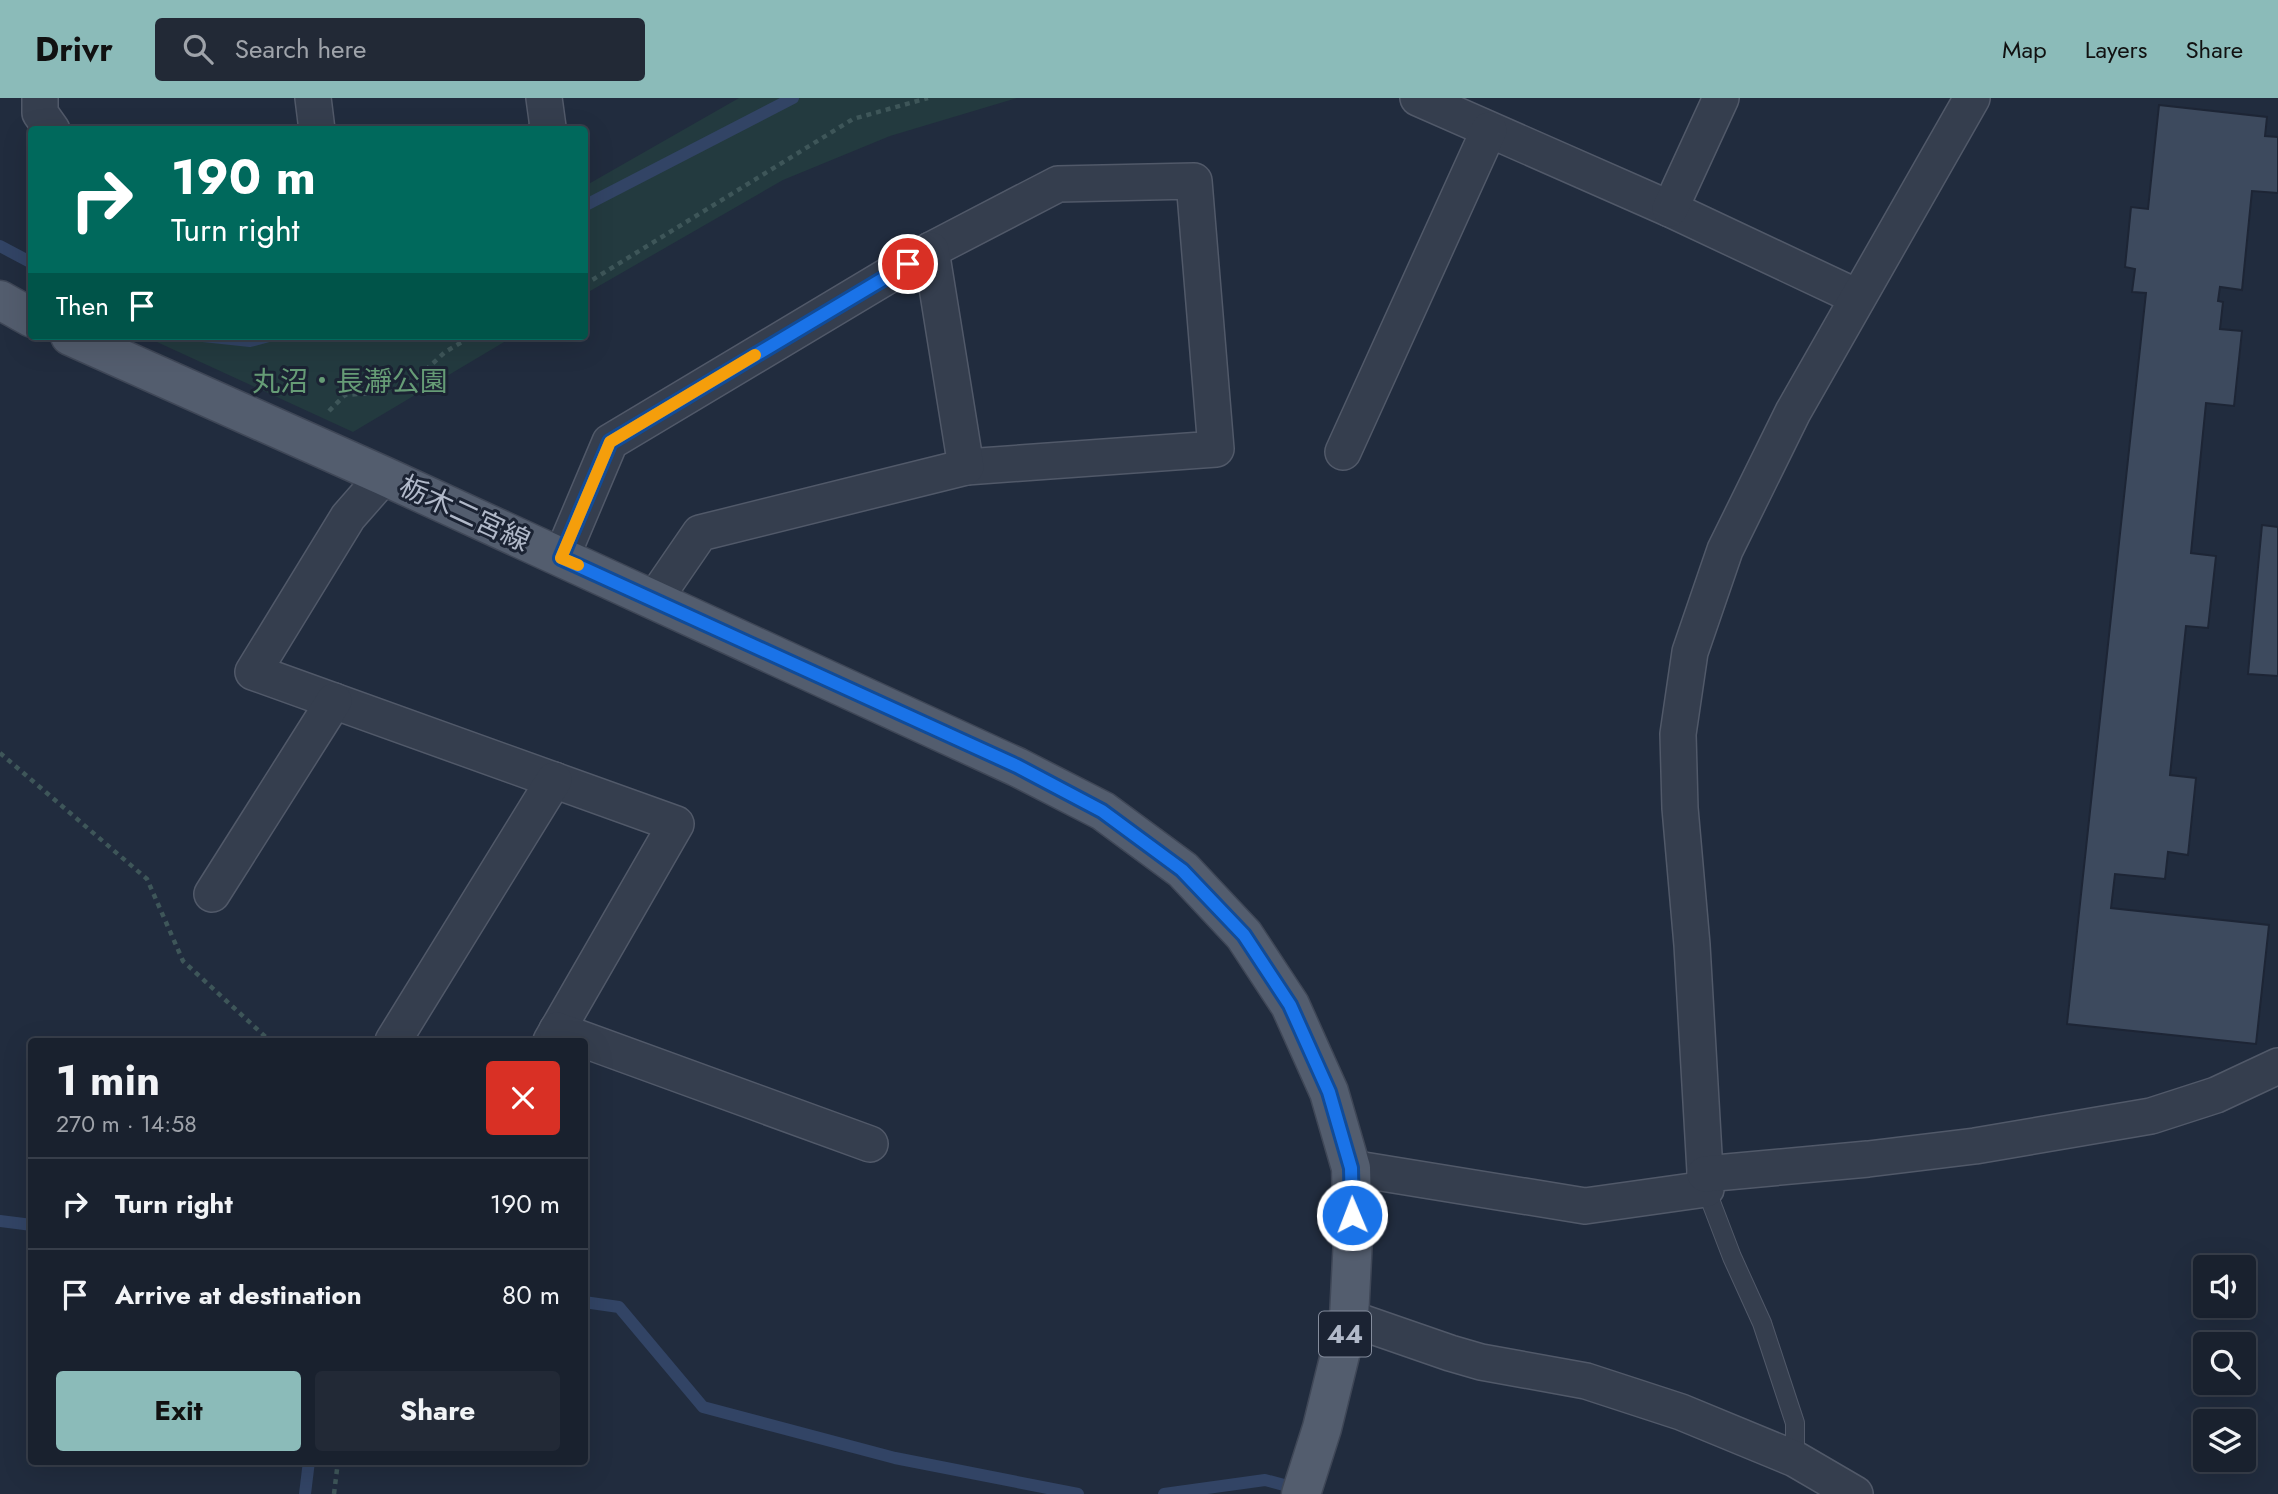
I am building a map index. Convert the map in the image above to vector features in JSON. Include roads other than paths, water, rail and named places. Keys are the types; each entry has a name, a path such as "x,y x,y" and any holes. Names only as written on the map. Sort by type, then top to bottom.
{"main road":[{"path":"0,300 28,316"},
{"name":"栃木二宮線","path":"79,340 384,476 1017,766 1102,811 1182,870 1244,935 1290,1005 1329,1092 1351,1168 1353,1238 1349,1318 1322,1429 1301,1494"}],"street":[{"path":"40,98 40,113 49,126"},
{"path":"313,98 316,126"},
{"path":"544,98 548,126"},
{"path":"1418,98 1670,209 1857,297"},
{"path":"1670,209 1721,98"},
{"path":"1706,1181 1692,945 1680,808 1678,734 1690,652 1726,550 1794,412 1972,98"},
{"path":"1343,452 1489,130"},
{"path":"561,558 610,442 931,250 1058,184 1194,181 1216,449 966,467 700,533 654,600"},
{"path":"931,250 966,467"},
{"path":"384,476 348,517 253,672 676,824 554,1036"},
{"path":"212,894 334,701"},
{"path":"395,1038 554,780"},
{"path":"588,1048 870,1144"},
{"path":"1351,1168 1585,1206 1706,1181 1975,1146 2151,1116 2216,1095 2278,1066"},
{"path":"1349,1318 1460,1356 1586,1381 1681,1412 1795,1459 1855,1494"}],"lane":[{"path":"1706,1181 1732,1257 1762,1323 1791,1410 1795,1423 1795,1459"}],"waterway":[{"path":"588,204 793,98"},
{"path":"0,246 28,261"},
{"path":"241,340 254,340"},
{"path":"0,1221 28,1224"},
{"path":"588,1303 619,1307 703,1407 895,1458 1078,1494"},
{"path":"305,1494 309,1465"},
{"path":"1164,1494 1265,1480 1299,1489"}],"park label":[{"name":"丸沼・長瀞公園","path":"350,381"}]}
